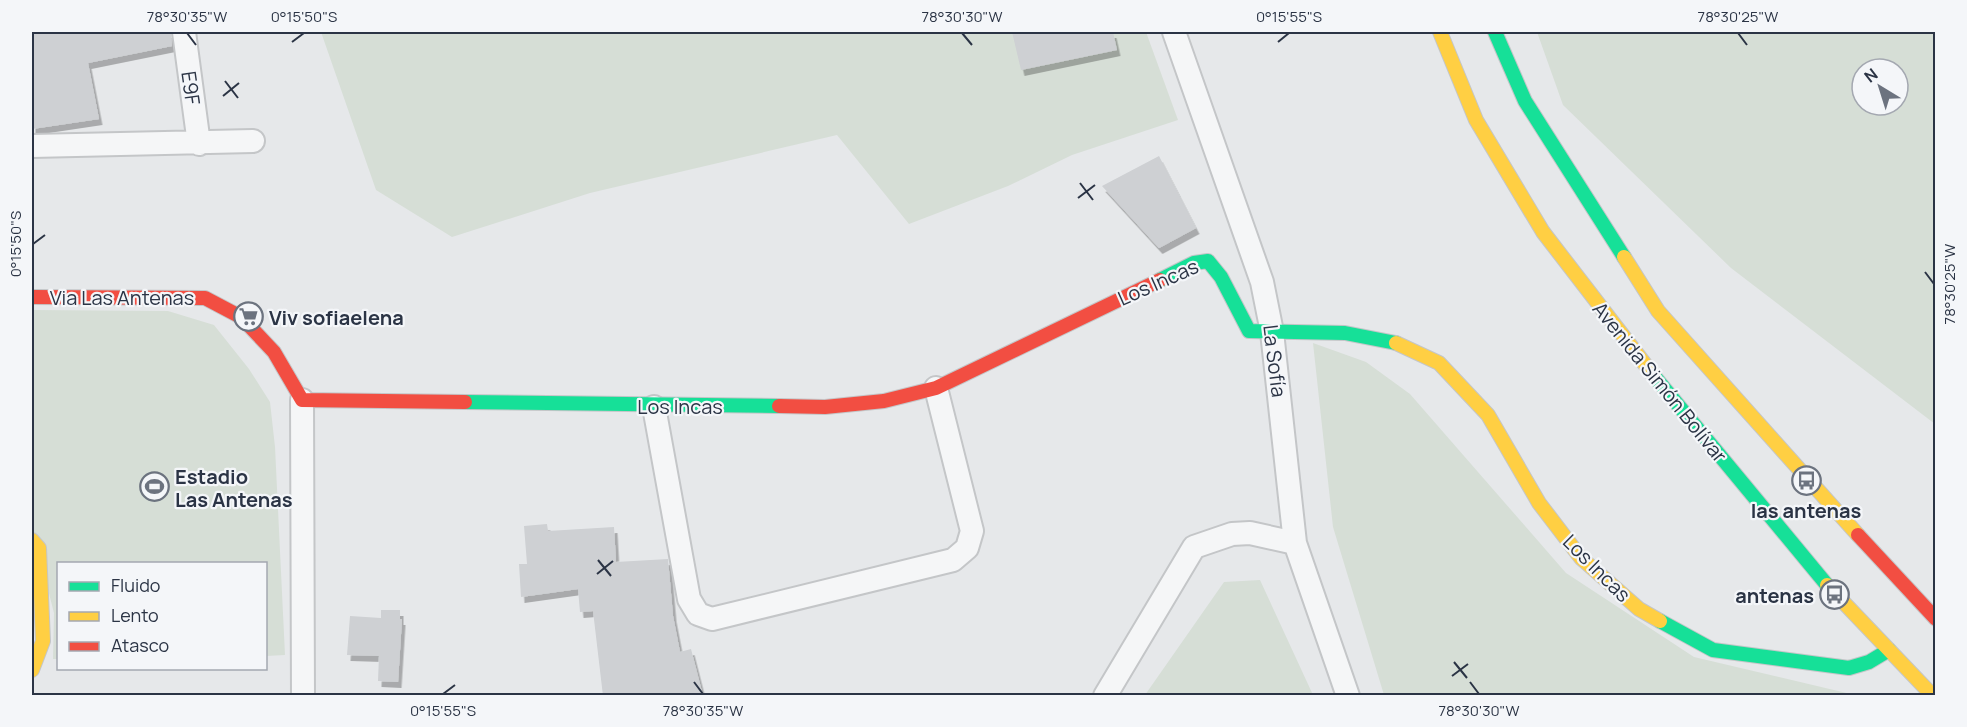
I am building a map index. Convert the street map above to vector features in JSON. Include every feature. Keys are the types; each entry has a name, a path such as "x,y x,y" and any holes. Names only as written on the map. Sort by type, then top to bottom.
{"main road":[{"name":"Avenida Simón Bolívar","path":"1440,32 1476,120 1543,232 1652,373 1835,595 1933,696"},
{"path":"1495,32 1525,101 1658,311 1806,480 1935,620"},
{"name":"Los Incas","path":"302,400 654,407 825,407 884,401 936,388 1194,263 1208,261 1220,271 1238,318 1249,331 1345,333 1390,340 1439,363 1488,416 1539,503 1581,558 1639,609 1713,650 1849,668 1869,662 1889,650"},
{"name":"Via Las Antenas","path":"32,297 205,298 241,317 274,352 302,400"},
{"path":"32,670 43,641 34,546"}],"street":[{"name":"E9F","path":"184,32 199,144"},
{"name":"La Sofía","path":"1174,32 1262,282 1272,332 1295,543 1348,696"},
{"path":"32,146 254,141"},
{"path":"654,407 689,599 698,614 712,619 953,560 967,548 972,531 936,388"},
{"path":"302,400 303,696"},
{"path":"1105,696 1194,547 1232,534 1250,533 1295,543"}],"shaded area":[{"path":"321,32 1146,32 1178,120 1072,155 1008,186 909,224 837,135 590,193 452,237 376,190"},
{"path":"1537,32 1935,32 1935,424 1731,268 1563,105"},
{"name":"Estadio Las Antenas","path":"32,310 168,311 214,325 249,369 270,402 275,447 285,655 267,656 267,562 57,562 57,659 53,659 54,613 32,527"},
{"path":"1313,343 1366,362 1410,394 1566,573 1694,657 1855,695 1384,695 1333,527"},
{"path":"1260,580 1313,695 1145,695 1224,582"}],"building":[{"path":"32,32 171,32 172,46 88,63 99,119 32,129"},
{"path":"1012,32 1113,32 1117,50 1021,70"},
{"path":"1159,156 1196,228 1159,248 1102,186"},
{"path":"547,524 548,531 614,527 616,562 668,559 673,616 680,652 691,649 703,696 603,696 593,611 580,612 578,589 521,597 519,564 527,564 524,526"},
{"path":"381,610 400,610 400,619 402,619 398,682 378,681 379,656 347,655 350,616 381,618"}],"traffic: fast":[{"path":"1495,32 1525,101 1624,257"},
{"path":"1160,280 1194,263 1208,261 1221,277 1249,331 1345,333 1396,343"},
{"path":"1654,376 1827,585"},
{"path":"465,402 779,406"},
{"path":"1660,621 1713,650 1849,668 1869,662 1889,650"}],"traffic: slow":[{"path":"1440,32 1476,120 1543,232 1654,376"},
{"path":"1624,257 1658,311 1858,535"},
{"path":"1396,343 1439,363 1488,415 1539,503 1581,558 1639,609 1660,621"},
{"path":"32,540 39,548 43,641 32,670"},
{"path":"1827,585 1933,696"}],"traffic: jam":[{"path":"779,406 825,407 884,401 936,388 1160,280"},
{"path":"32,297 205,298 241,317 274,352 302,400 465,402"},
{"path":"1858,535 1936,619"}],"place":[{"name":"Viv sofiaelena","path":"248,317"},
{"name":"las antenas","path":"1806,480"},
{"name":"Estadio Las Antenas","path":"154,487"},
{"name":"antenas","path":"1835,595"}]}
